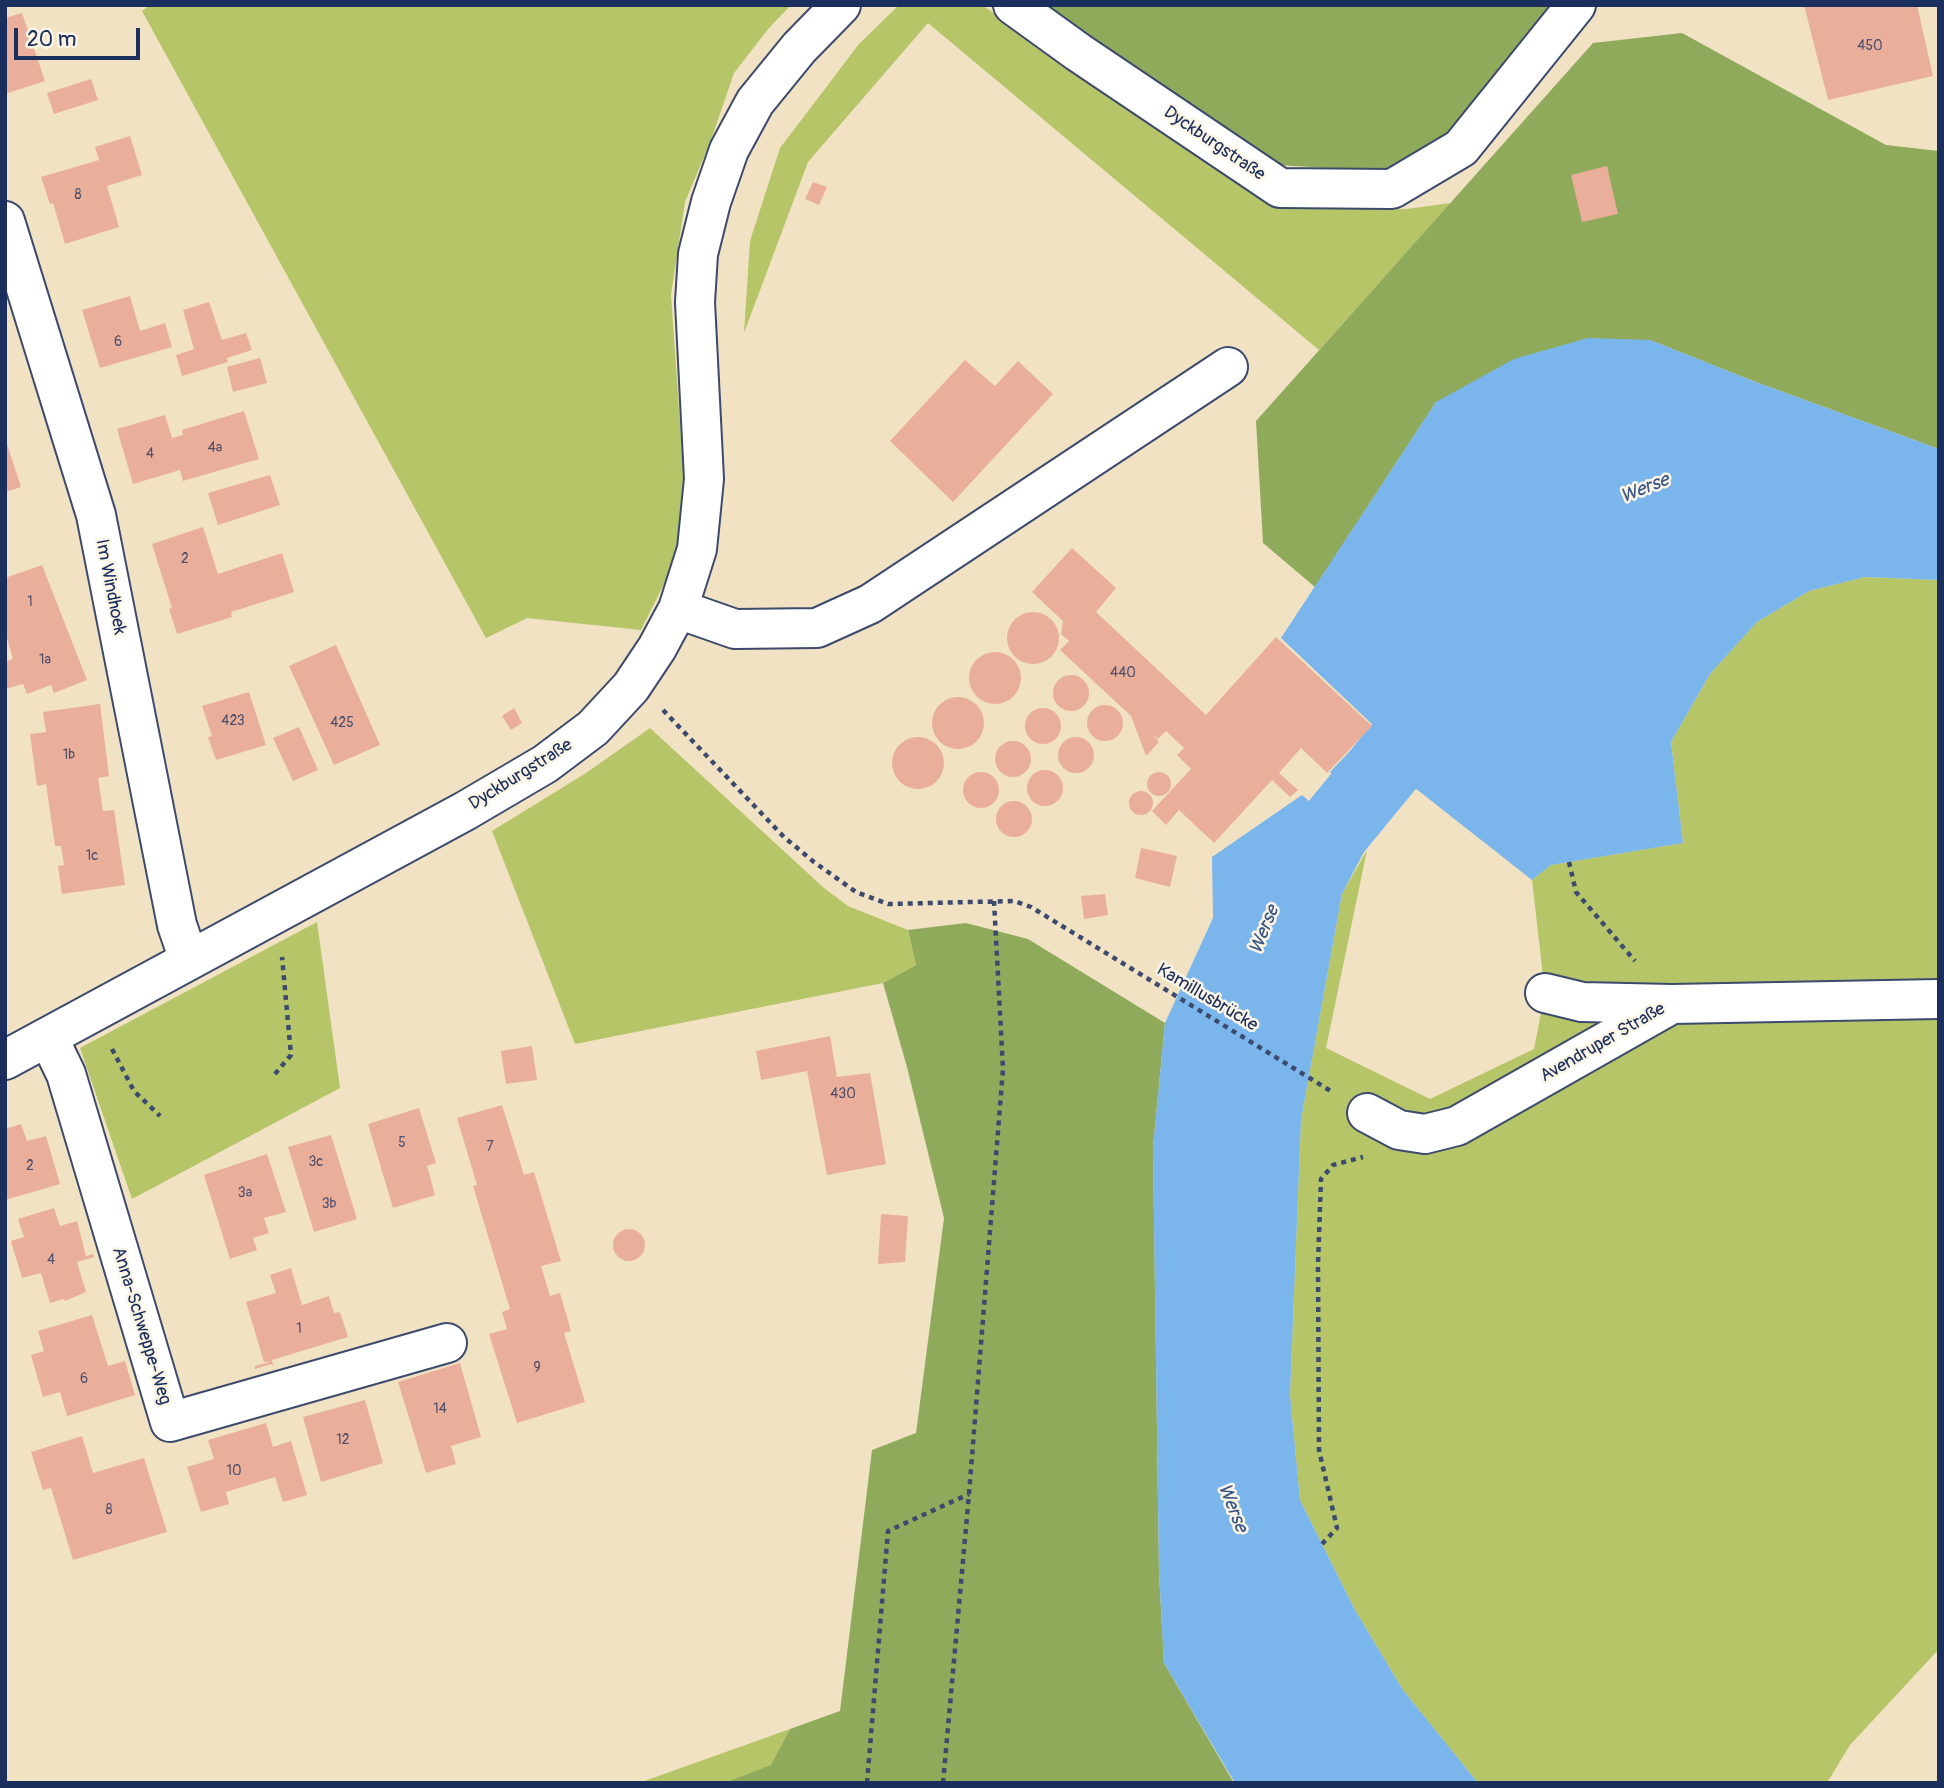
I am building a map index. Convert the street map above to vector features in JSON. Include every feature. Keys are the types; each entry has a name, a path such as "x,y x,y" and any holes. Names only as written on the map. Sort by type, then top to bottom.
{"street":[{"name":"Dyckburgstraße","path":"5,1060 465,811 545,764 593,728 631,687 657,648 677,608 697,549 704,479 695,302 698,254 711,202 729,150 755,103 799,48 841,5"},
{"name":"Dyckburgstraße","path":"1013,5 1280,188 1392,188 1461,148 1576,5"},
{"name":"Im Windhoek","path":"5,221 96,515 177,925 189,960"},
{"path":"677,608 735,629 817,628 870,604 1228,367"},
{"path":"1545,993 1582,1002 1672,1004"},
{"name":"Avendruper Straße","path":"1367,1113 1399,1130 1424,1134 1457,1126 1672,1004 1939,999"},
{"name":"Anna-Schweppe-Weg","path":"48,1037 65,1074 170,1422 447,1343"}],"path":[{"path":"631,687 664,711 784,837 856,891 887,904 994,901 1003,1069 970,1494 943,1783"},
{"path":"1569,862 1576,892 1672,1004"},
{"name":"Kamillusbrücke","path":"994,901 1014,901 1031,907 1367,1113"},
{"path":"275,1074 291,1055 282,957"},
{"path":"113,1049 134,1091 160,1116"},
{"path":"1322,1544 1337,1528 1319,1450 1318,1264 1321,1180 1333,1165 1396,1149 1424,1134"},
{"path":"867,1783 888,1531 970,1494"}],"green space":[{"path":"150,5 791,5 734,73 711,140 685,202 671,295 684,479 679,554 641,630 527,618 486,638 142,11"},
{"path":"899,5 982,5 1275,208 1407,209 1451,203 1319,350 928,23 808,162 744,333 750,241 780,148 859,44"},
{"path":"1042,5 1555,5 1450,132 1382,171 1276,165"},
{"path":"1682,33 1886,145 1939,151 1939,449 1650,340 1436,402 1315,587 1263,543 1256,421 1593,43"},
{"path":"1865,577 1939,580 1939,1649 1850,1745 1827,1783 1478,1783 1403,1690 1355,1610 1300,1500 1290,1395 1301,1120 1342,894 1367,850 1326,1048 1430,1099 1534,1049 1545,993 1532,880 1551,865 1683,843 1671,742 1710,674 1757,622 1809,591"},
{"path":"650,728 824,888 848,906 908,930 916,965 883,983 575,1044 492,831 586,773"},
{"path":"317,922 340,1088 132,1199 80,1048"},
{"path":"966,923 1028,939 1165,1023 1153,1148 1159,1572 1164,1663 1234,1783 724,1783 771,1765 790,1729 840,1711 872,1450 916,1433 944,1218 907,1067 883,983 916,965 908,930"},
{"path":"790,1729 771,1766 724,1783 639,1783"}],"water":[{"path":"1588,338 1650,340 1939,449 1939,580 1865,577 1809,591 1757,622 1710,674 1671,742 1683,843 1551,865 1532,880 1415,788 1381,822 1330,772 1374,726 1281,638 1436,402 1514,359"},
{"path":"1302,795 1365,850 1342,894 1301,1120 1290,1395 1300,1500 1355,1610 1403,1690 1478,1783 1235,1783 1164,1663 1159,1572 1153,1148 1165,1023 1213,918 1212,857"}],"building":[{"path":"1804,5 1917,5 1933,76 1828,100"},
{"path":"22,13 45,81 5,94 5,18"},
{"path":"91,79 98,100 54,114 47,93"},
{"path":"130,136 142,175 107,186 119,227 65,244 53,203 50,204 41,177 99,160 95,147"},
{"path":"1607,166 1618,214 1582,222 1571,175"},
{"path":"813,182 827,187 819,205 805,199"},
{"path":"130,296 140,331 165,323 172,347 100,368 82,310"},
{"path":"209,302 222,340 246,333 252,350 227,358 228,362 182,376 176,355 194,349 183,310"},
{"path":"260,358 267,383 233,392 227,367"},
{"path":"965,360 995,386 1018,361 1053,394 953,502 890,441"},
{"path":"244,411 259,459 183,481 180,470 133,484 117,429 165,415 172,438 183,435 182,430"},
{"path":"5,438 21,487 5,492"},
{"path":"270,475 280,505 218,525 208,493"},
{"path":"203,527 218,574 282,553 294,592 231,612 232,617 177,634 169,609 172,608 152,544"},
{"path":"1072,548 1116,588 1096,612 1206,715 1276,637 1372,726 1327,773 1301,748 1279,773 1298,790 1290,797 1272,780 1214,843 1179,810 1166,825 1152,811 1191,769 1177,755 1184,748 1166,731 1158,739 1152,734 1159,742 1146,756 1131,716 1060,650 1069,641 1061,634 1063,621 1032,592"},
{"path":"42,565 87,680 54,693 51,685 27,694 23,684 5,689 5,662 13,659 5,631 5,578"},
{"path":"1033,612 1043,614 1051,620 1057,628 1057,648 1051,656 1043,662 1033,664 1023,662 1015,656 1009,648 1007,638 1009,628 1015,620 1023,614"},
{"path":"336,645 380,745 334,765 289,666"},
{"path":"995,652 1014,659 1021,678 1014,697 995,704 976,697 969,678 976,659"},
{"path":"1071,675 1084,680 1089,693 1084,706 1071,711 1058,706 1053,693 1058,680"},
{"path":"249,692 266,745 216,760 208,737 212,736 202,706"},
{"path":"958,697 977,704 984,723 977,742 958,749 939,742 932,723 939,704"},
{"path":"100,704 109,776 98,778 103,811 114,810 125,885 62,894 58,866 64,865 61,846 55,846 46,784 37,786 30,734 46,732 43,712"},
{"path":"1105,705 1118,710 1123,723 1118,736 1105,741 1092,736 1087,723 1092,710"},
{"path":"514,708 522,723 511,730 502,716"},
{"path":"1043,708 1056,713 1061,726 1056,739 1043,744 1030,739 1025,726 1030,713"},
{"path":"299,727 318,770 293,781 273,738"},
{"path":"918,737 937,744 944,763 937,782 918,789 899,782 892,763 899,744"},
{"path":"1076,737 1089,742 1094,755 1089,768 1076,773 1063,768 1058,755 1063,742"},
{"path":"1013,741 1026,746 1031,759 1026,772 1013,777 1000,772 995,759 1000,746"},
{"path":"1045,770 1058,775 1063,788 1058,801 1045,806 1032,801 1027,788 1032,775"},
{"path":"981,772 994,777 999,790 994,803 981,808 968,803 963,790 968,777"},
{"path":"1159,772 1168,775 1171,784 1168,793 1159,796 1150,793 1147,784 1150,775"},
{"path":"1141,791 1150,794 1153,803 1150,812 1141,815 1132,812 1129,803 1132,794"},
{"path":"1014,801 1027,806 1032,819 1027,832 1014,837 1001,832 996,819 1001,806"},
{"path":"1141,848 1177,856 1170,887 1135,878"},
{"path":"1105,894 1108,915 1084,919 1081,896"},
{"path":"830,1036 837,1077 870,1073 886,1164 827,1175 807,1071 761,1080 756,1051"},
{"path":"532,1046 537,1080 506,1084 501,1051"},
{"path":"502,1105 524,1175 534,1172 561,1261 541,1266 550,1296 560,1293 571,1331 564,1333 585,1402 517,1423 489,1334 507,1329 502,1312 510,1309 473,1186 477,1185 457,1118"},
{"path":"419,1108 436,1163 427,1166 435,1195 393,1208 368,1124"},
{"path":"21,1124 27,1141 46,1136 60,1184 5,1200 5,1129"},
{"path":"331,1135 357,1219 314,1232 288,1147"},
{"path":"267,1154 286,1212 264,1218 269,1233 253,1238 257,1250 230,1259 204,1175"},
{"path":"54,1208 60,1226 77,1221 86,1256 93,1254 94,1257 77,1262 86,1292 65,1301 64,1299 50,1303 41,1273 22,1278 11,1241 24,1237 18,1219"},
{"path":"881,1214 908,1216 905,1262 878,1264"},
{"path":"629,1229 641,1233 645,1245 641,1257 629,1261 617,1257 613,1245 617,1233"},
{"path":"291,1268 302,1305 329,1296 334,1313 340,1312 348,1337 272,1360 273,1367 271,1364 255,1369 255,1366 270,1362 264,1362 246,1302 276,1293 270,1275"},
{"path":"92,1315 108,1366 125,1361 135,1395 67,1416 60,1392 43,1397 31,1355 44,1351 38,1331"},
{"path":"460,1363 481,1437 451,1446 456,1464 426,1473 398,1382"},
{"path":"365,1400 383,1463 321,1482 303,1417"},
{"path":"266,1423 273,1447 291,1441 307,1495 283,1502 275,1477 226,1492 229,1504 201,1512 187,1467 214,1459 208,1440"},
{"path":"82,1436 93,1473 144,1458 167,1532 73,1560 51,1488 43,1490 31,1452"}],"waterway":[{"name":"Werse","path":"1274,907 1277,899 1423,721"}]}
